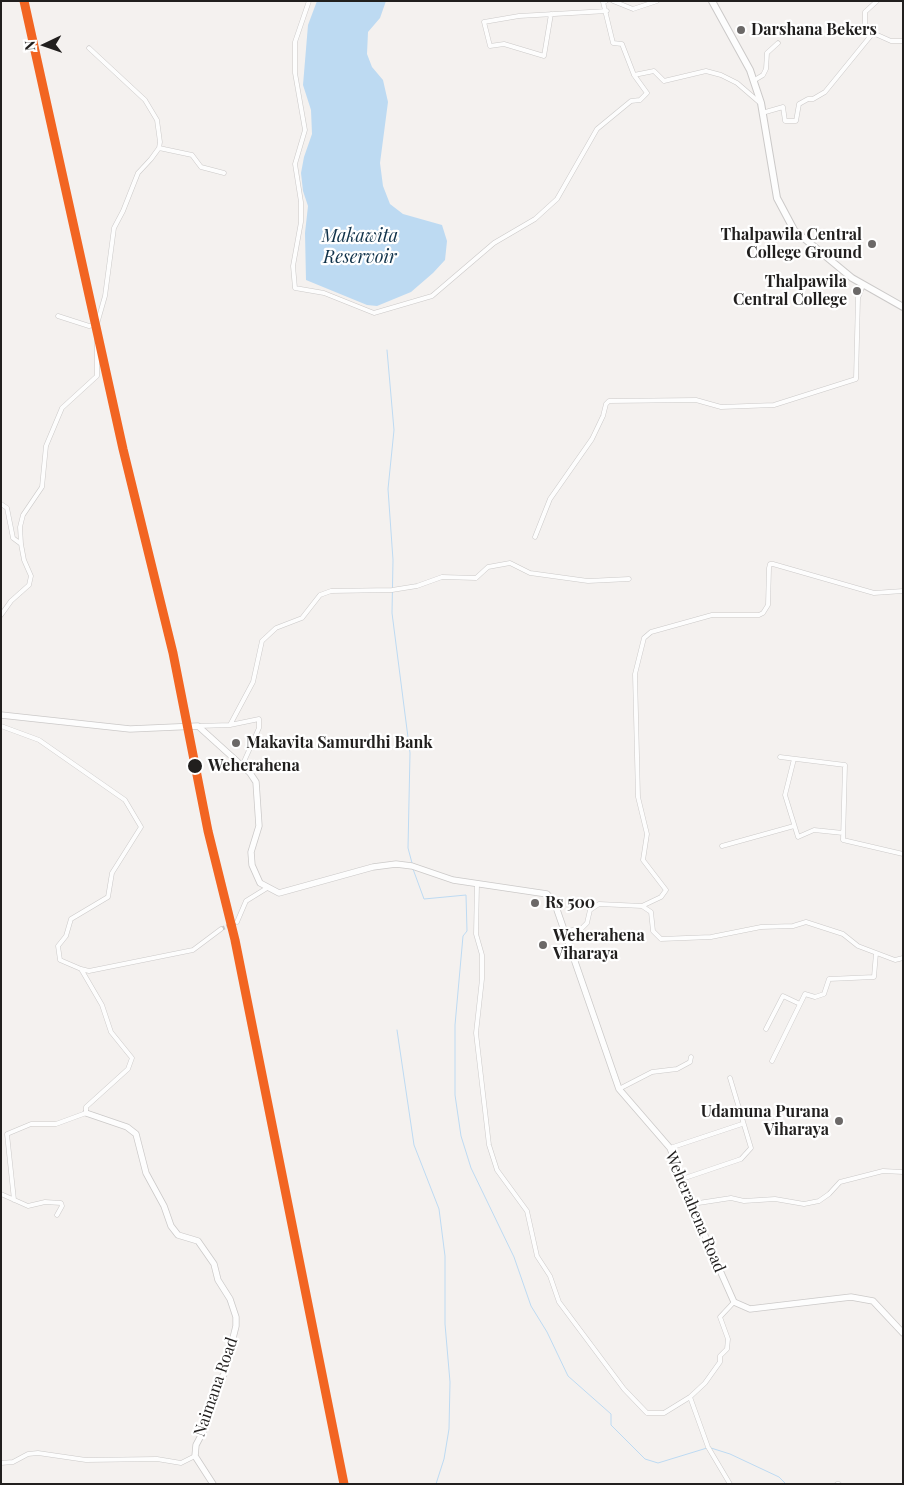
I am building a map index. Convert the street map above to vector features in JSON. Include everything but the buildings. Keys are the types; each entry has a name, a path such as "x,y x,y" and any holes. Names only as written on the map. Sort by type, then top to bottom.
{"main road":[{"path":"712,1 728,27 761,104 777,198 794,230 863,286 903,307"},
{"path":"1,715 130,729 198,726 242,766 256,782 259,826 251,852 252,865 260,883 267,888"},
{"name":"Weherahena Road","path":"267,888 278,893 373,867 396,864 412,866 453,880 547,894 555,904 565,931 619,1089 670,1148 734,1302"},
{"name":"Naimana Road","path":"86,1113 127,1126 136,1134 146,1173 164,1206 170,1226 178,1235 198,1241 214,1264 236,1318 236,1326 224,1374 216,1388 205,1428 196,1445 195,1456 213,1484"},
{"path":"734,1302 750,1309 851,1297 873,1301 903,1333"}],"street":[{"path":"309,1 295,42 295,73 305,130 295,164 301,202 301,222 293,266 295,288 324,293 374,313 432,296 494,244 535,219 557,199 597,129 631,101 640,100 647,93 634,76 622,44 613,43 604,1"},
{"path":"613,1 624,3 633,9 656,1"},
{"path":"877,1 866,12 865,24 873,33 891,41 903,41"},
{"path":"551,14 544,56 504,44 490,46 484,22 519,16 607,11"},
{"path":"762,113 783,107 785,121 796,121 799,104 808,99 814,100 824,92 873,33"},
{"path":"753,82 763,75 766,69 767,54 778,43"},
{"path":"1,614 29,585 31,576 24,560 21,544 20,527 23,515 42,486 46,446 62,408 97,376 96,324 106,296 114,228 138,173 159,148 159,128 152,110 145,100 90,48"},
{"path":"634,76 654,71 664,81 706,71 721,75 737,83 761,104"},
{"path":"159,148 192,155 200,167 224,173"},
{"path":"535,537 550,498 592,439 603,416 606,404 610,401 696,400 721,407 774,405 856,379 858,298 863,286"},
{"path":"58,316 89,326 96,324"},
{"path":"1,504 7,508 13,538 21,544"},
{"path":"230,725 253,682 258,651 262,640 276,628 302,618 320,595 331,591 392,590 417,586 442,577 476,578 488,568 510,563 530,573 588,581 629,579"},
{"path":"565,931 581,929 587,923 590,910 599,904 642,906 661,897 666,890 643,860 647,834 638,797 635,674 644,638 651,632 712,615 759,615 763,613 768,605 770,564 874,593 903,591"},
{"path":"198,726 230,725 259,719 260,722 242,766"},
{"path":"1,726 39,740 125,800 141,827 112,873 108,897 71,919 66,936 58,946 60,960 89,971 193,950 222,929"},
{"path":"780,757 845,765 843,840 903,854"},
{"path":"794,758 784,795 798,837 814,830 843,833"},
{"path":"722,846 794,826"},
{"path":"477,884 476,934 482,954 482,971 476,1033 489,1144 497,1170 527,1211 537,1256 550,1276 558,1302 624,1389 647,1413 664,1413 690,1397 705,1383 720,1362 720,1356 727,1349 728,1339 720,1317 734,1302"},
{"path":"237,922 246,901 267,888"},
{"path":"642,906 651,912 653,930 661,939 711,938 761,926 793,926 806,922 843,934 858,946 876,953 895,960 903,958"},
{"path":"772,1061 805,994 815,997 824,994 829,978 874,977 876,953"},
{"path":"14,1200 7,1134 31,1124 56,1124 86,1113 86,1107 128,1069 132,1058 111,1032 102,1005 80,969"},
{"path":"766,1029 783,996 800,1004"},
{"path":"619,1089 652,1072 677,1069 690,1062 692,1057"},
{"path":"682,1179 741,1160 751,1148 742,1124 730,1078"},
{"path":"670,1148 742,1124"},
{"path":"692,1204 731,1198 744,1201 775,1200 804,1204 819,1201 829,1194 840,1182 883,1171 903,1172"},
{"path":"1,1194 28,1206 46,1202 61,1203 62,1206 57,1215"},
{"path":"690,1397 708,1447 730,1484"},
{"path":"1,1463 13,1462 28,1454 38,1453 86,1460 157,1459 181,1463 195,1456"}],"water":[{"name":"Makawita Reservoir","path":"317,1 386,1 380,18 368,32 367,54 372,67 383,80 388,102 380,163 383,186 390,204 403,214 442,225 447,241 445,260 433,273 411,292 377,306 367,305 306,280 305,233 308,206 303,191 301,173 312,134 311,110 303,85 308,25"}],"waterway":[{"path":"387,350 394,430 388,489 393,560 392,613 410,753 408,848 412,863"},
{"path":"413,869 424,899 466,895 467,931 463,936 455,1025 455,1095 461,1136 471,1168 514,1257 531,1306 547,1332 568,1376 611,1414 611,1425 645,1459 658,1463 707,1448"},
{"path":"397,1030 414,1145 439,1209 445,1256 445,1324 450,1382 449,1429 444,1459 436,1484"},
{"path":"711,1448 730,1454 779,1477 786,1484"}],"tunnel":[{"path":"221,929 237,922"}],"transit line":[{"path":"24,1 123,449 173,653 208,831 235,940 344,1484"}],"place":[{"name":"Darshana Bekers","path":"741,30"},
{"name":"Thalpawila Central College Ground","path":"872,244"},
{"name":"Thalpawila Central College","path":"857,291"},
{"name":"Makavita Samurdhi Bank","path":"236,743"},
{"name":"Weherahena","path":"195,766"},
{"name":"Rs 500","path":"535,903"},
{"name":"Weherahena Viharaya","path":"543,945"},
{"name":"Udamuna Purana Viharaya","path":"839,1121"}]}
